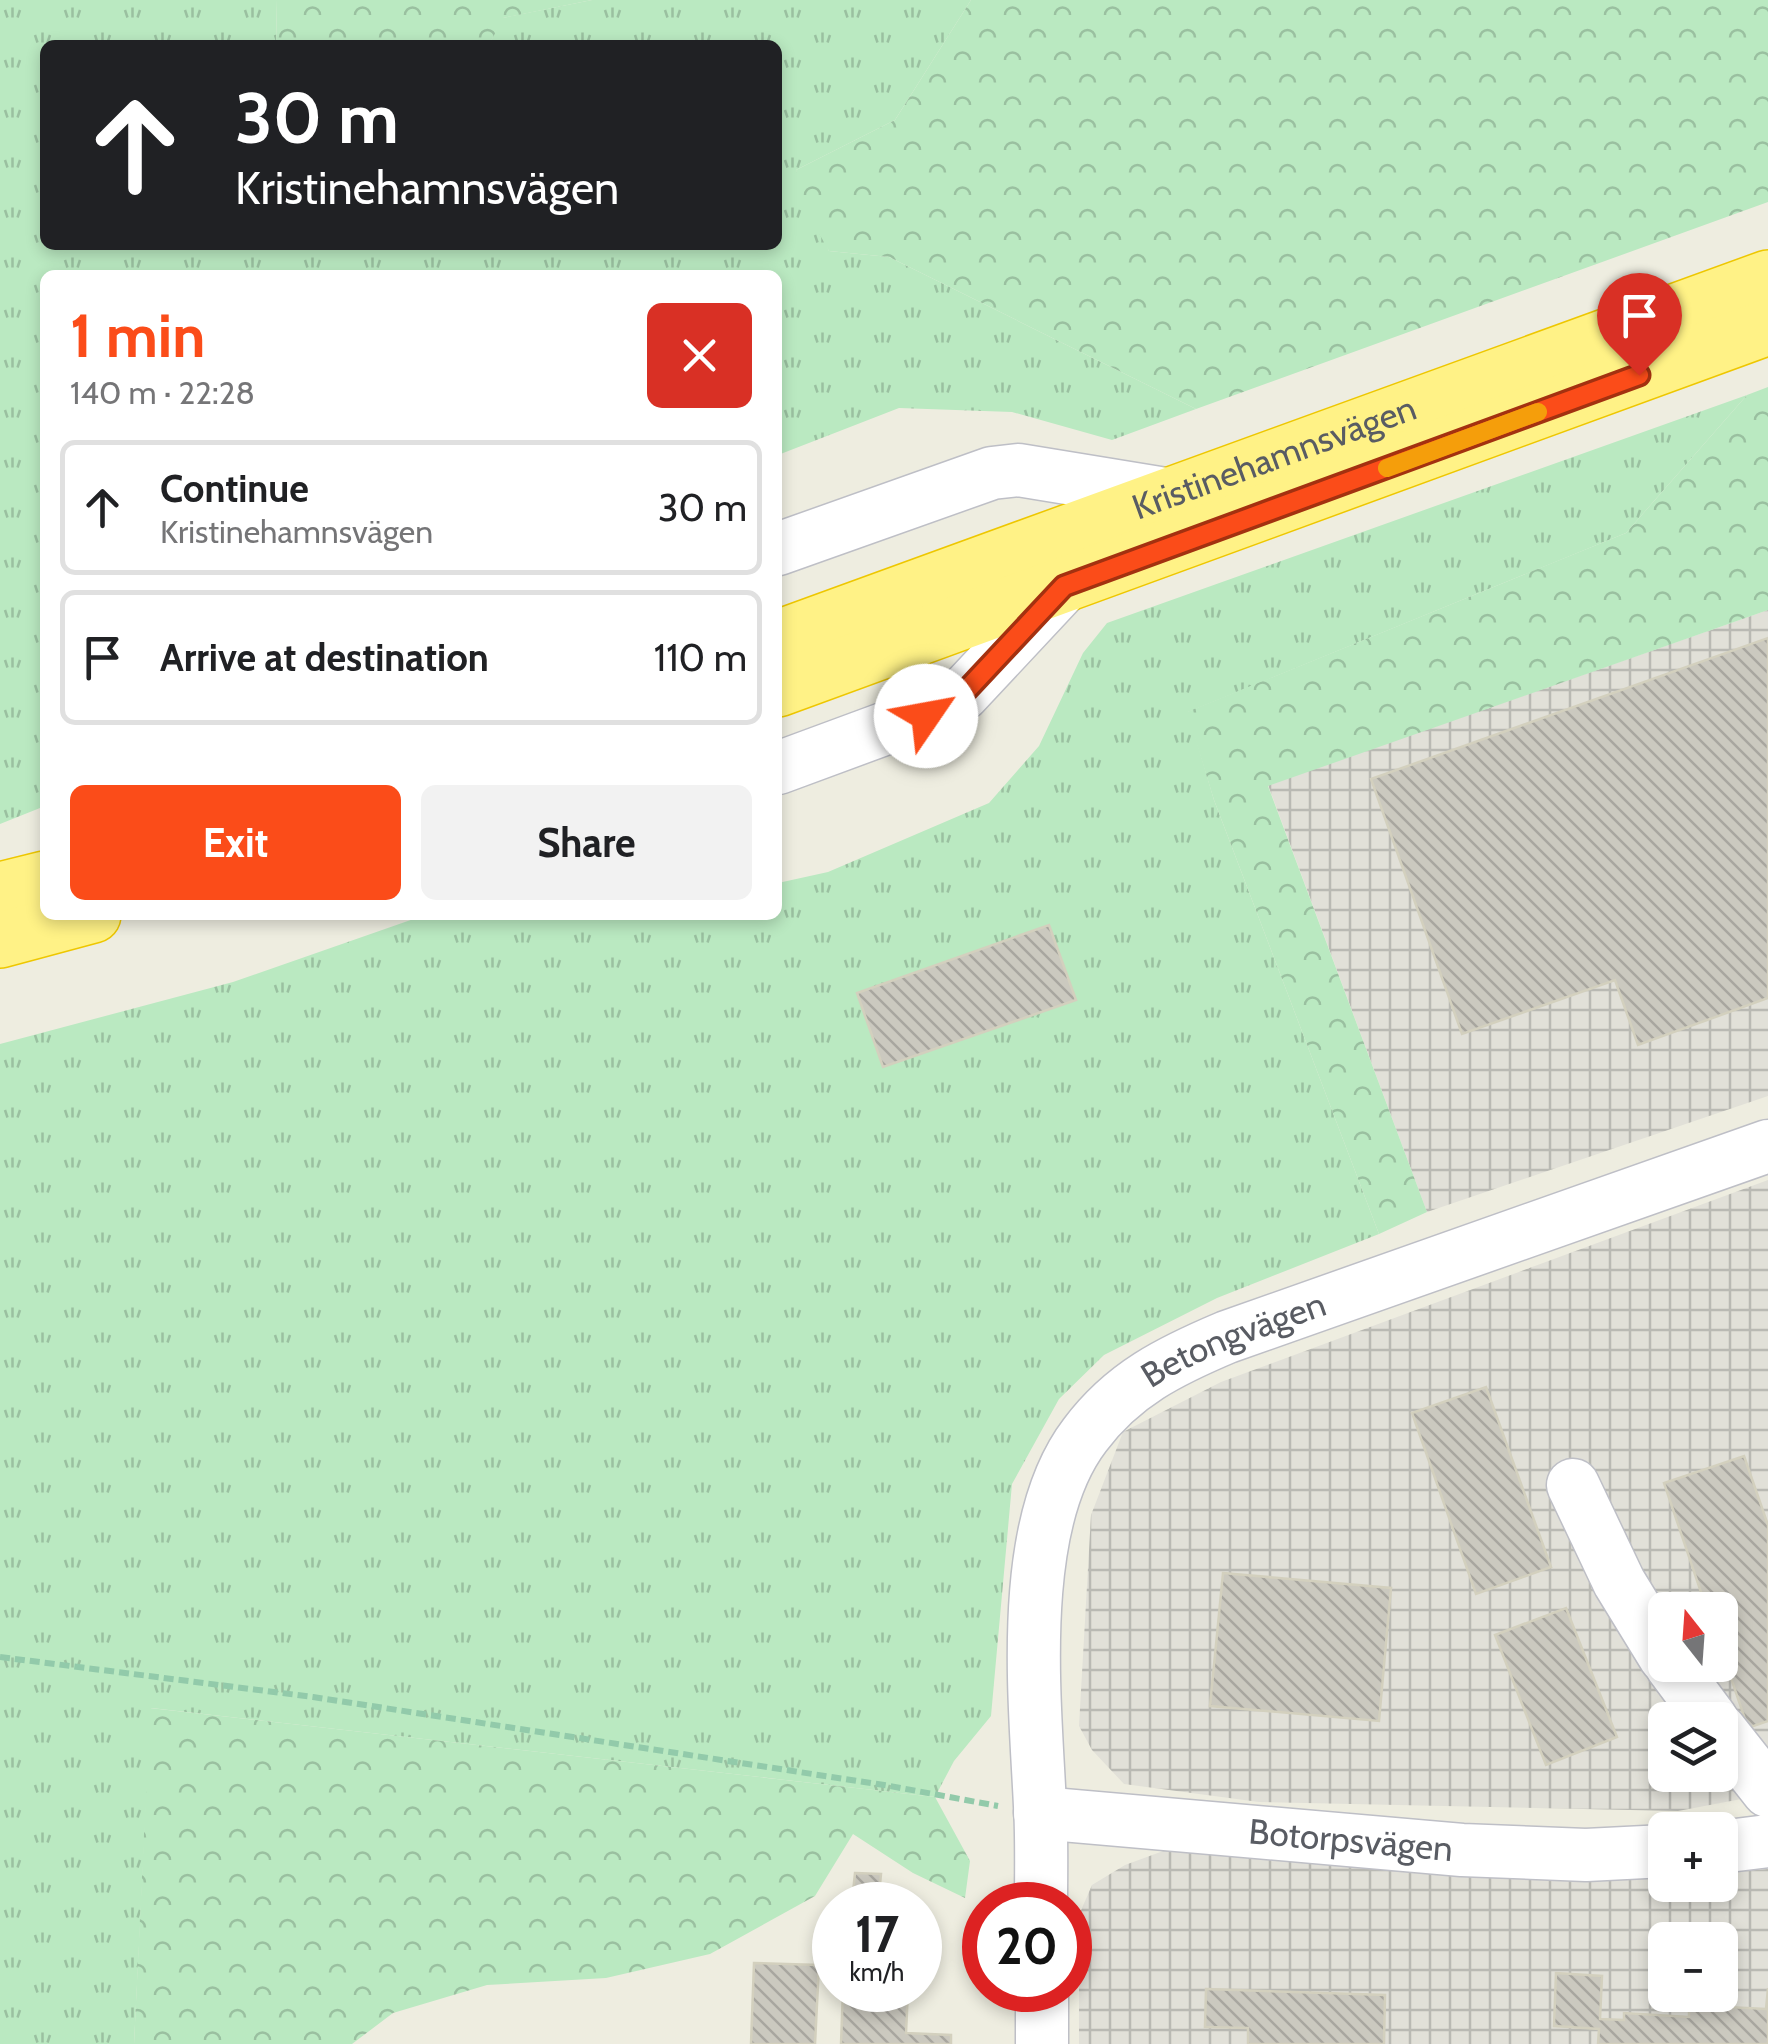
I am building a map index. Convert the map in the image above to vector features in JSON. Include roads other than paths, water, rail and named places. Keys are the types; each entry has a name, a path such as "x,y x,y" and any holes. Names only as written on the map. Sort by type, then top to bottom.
{"highway":[{"name":"Kristinehamnsvägen","path":"782,637 1768,278"},
{"name":"Kristinehamnsvägen","path":"782,688 1768,327"},
{"path":"0,890 40,880"},
{"path":"0,940 75,920"}],"street":[{"path":"782,547 992,473 1018,470 1171,495"},
{"path":"782,767 946,706 963,694 1064,586"},
{"name":"Betongvägen","path":"1041,1882 1034,1677 1040,1553 1056,1490 1083,1437 1122,1395 1166,1362 1227,1337 1768,1146"},
{"path":"1573,1485 1619,1582 1648,1629"},
{"path":"1738,1753 1768,1791"},
{"name":"Botorpsvägen","path":"1040,1814 1462,1850 1586,1855 1648,1851"},
{"path":"1738,1845 1768,1842"},
{"path":"1042,2012 1042,2044"}]}
